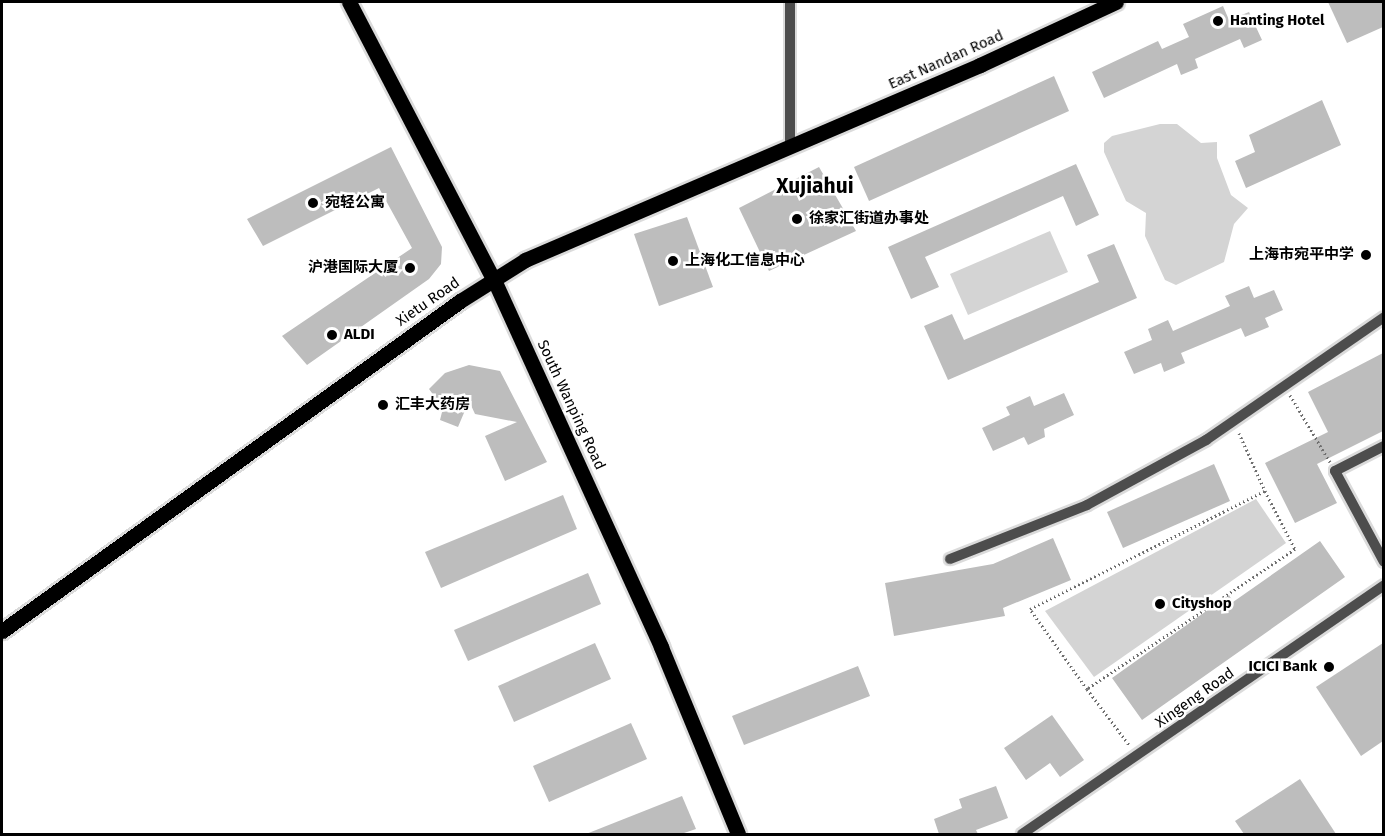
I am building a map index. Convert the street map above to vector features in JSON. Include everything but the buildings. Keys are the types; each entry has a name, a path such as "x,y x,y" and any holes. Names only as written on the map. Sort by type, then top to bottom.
{"main road":[{"name":"South Wanping Road","path":"349,2 494,280 661,647 738,834"},
{"name":"East Nandan Road","path":"790,148 1116,2"},
{"name":"Xietu Road","path":"2,631 525,260 790,148"}],"street":[{"path":"790,2 790,148"},
{"path":"950,558 1087,505 1206,440 1383,317"},
{"path":"1383,446 1335,471 1383,562"},
{"name":"Xingeng Road","path":"1022,834 1137,757 1383,585"}],"path":[{"path":"1286,389 1328,458"},
{"path":"1087,689 1295,549 1236,427"},
{"path":"1137,757 1030,609 1265,491"}],"shaded area":[{"path":"1160,124 1177,124 1201,143 1217,142 1217,158 1231,195 1248,208 1234,224 1224,262 1176,285 1165,280 1145,236 1146,213 1126,201 1104,152 1104,143 1112,136"},
{"path":"1050,231 1068,272 968,315 950,274"},
{"path":"1256,499 1286,543 1094,677 1045,611"}],"place":[{"name":"Hanting Hotel","path":"1218,21"},
{"name":"宛轻公寓","path":"313,203"},
{"name":"徐家汇街道办事处","path":"797,219"},
{"name":"上海市宛平中学","path":"1366,255"},
{"name":"上海化工信息中心","path":"673,261"},
{"name":"沪港国际大厦","path":"410,268"},
{"name":"ALDI","path":"332,335"},
{"name":"汇丰大药房","path":"383,405"},
{"name":"Cityshop","path":"1160,604"},
{"name":"ICICI Bank","path":"1329,667"}],"district":[{"name":"Xujiahui","path":"815,186"}]}
